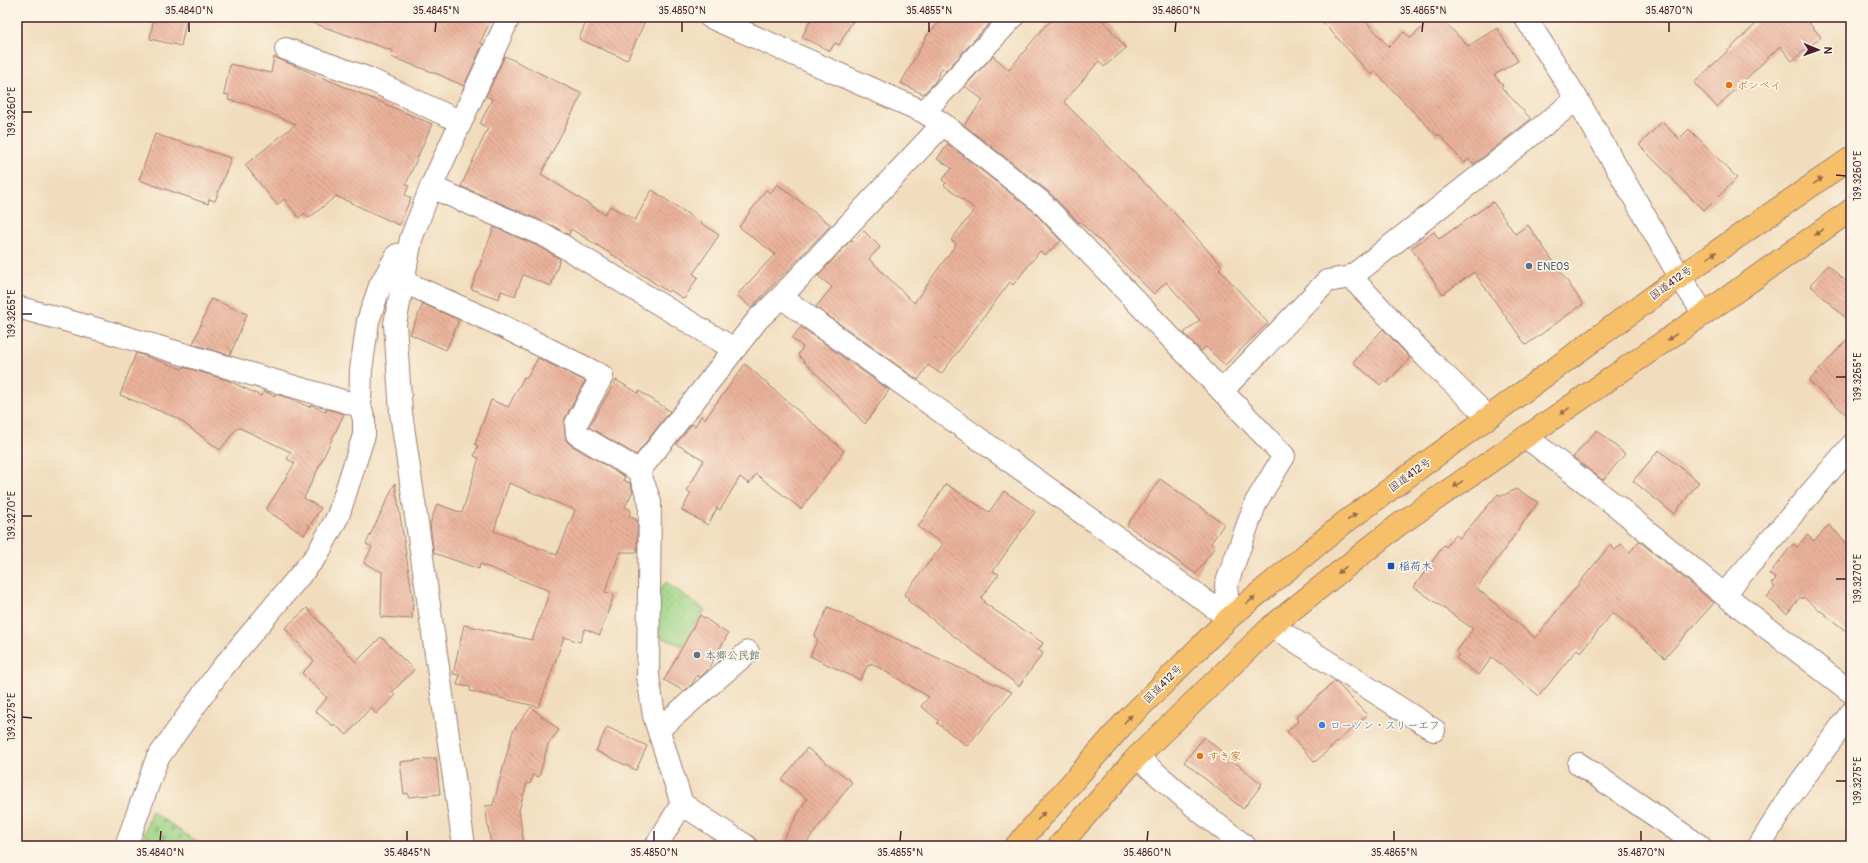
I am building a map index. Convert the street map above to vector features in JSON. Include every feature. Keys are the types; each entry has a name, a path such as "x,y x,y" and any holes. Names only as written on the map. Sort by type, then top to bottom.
{"highway":[{"name":"国道412号","path":"1016,846 1126,721 1230,618 1344,523 1680,277 1851,158"},
{"path":"1059,846 1137,757 1272,626 1397,526 1704,314 1851,210"}],"street":[{"path":"464,846 401,413 395,324 411,239 431,187 509,17"},
{"path":"710,17 924,112 943,124 1041,202 1284,456 1256,502 1226,585 1230,618"},
{"path":"924,112 1014,17"},
{"path":"1525,17 1577,99 1680,277 1704,314"},
{"path":"286,49 367,78 461,122"},
{"path":"1222,391 1327,282 1351,277 1577,99"},
{"path":"639,471 758,318 781,297 943,124"},
{"path":"431,187 548,237 734,349"},
{"path":"126,846 157,759 219,672 317,555 338,516 364,435 364,419 360,406 361,370 368,322 380,286 397,256 408,253"},
{"path":"1351,277 1426,357 1488,417"},
{"path":"402,281 500,325 602,376 576,424 577,434 639,471 650,502 648,676 654,716 682,804 746,846"},
{"path":"781,297 1230,618"},
{"path":"17,307 108,332 360,406"},
{"path":"1526,437 1619,508 1722,594 1851,692"},
{"path":"1722,594 1727,591 1851,446"},
{"path":"1272,626 1434,730"},
{"path":"659,729 748,652"},
{"path":"1759,846 1789,798 1851,713"},
{"path":"1137,757 1200,812 1245,846"},
{"path":"1579,764 1700,846"},
{"path":"656,846 682,804"}],"green space":[{"path":"666,582 705,610 683,646 655,635 657,593"},
{"path":"151,811 203,846 141,846"}],"building":[{"path":"154,17 187,17 181,46 150,39"},
{"path":"307,17 492,17 480,43 483,44 464,86 440,75 391,57 393,51 307,21"},
{"path":"588,17 647,17 627,60 579,39"},
{"path":"812,17 855,17 839,45 835,43 830,51 802,37"},
{"path":"944,17 995,17 946,71 942,68 935,82 923,94 901,83 928,34"},
{"path":"1056,17 1100,17 1126,48 1104,67 1099,61 1064,102 1175,214 1222,266 1219,269 1268,323 1225,365 1206,347 1201,351 1184,333 1200,320 1166,282 1154,294 1080,222 1079,223 1049,192 964,125 983,100 965,86 993,56 1009,70 1044,27"},
{"path":"1318,17 1362,17 1389,47 1404,32 1411,38 1433,17 1440,17 1468,46 1497,28 1518,61 1494,75 1503,85 1501,87 1531,119 1474,164 1469,159 1464,163 1439,134 1437,136 1375,72 1371,75"},
{"path":"1763,17 1804,17 1821,37 1792,61 1780,46 1717,107 1694,83"},
{"path":"505,56 582,94 541,174 605,214 610,206 635,220 652,190 719,235 693,274 698,277 684,299 670,290 668,292 571,229 569,235 553,226 461,186 488,128 480,124 492,99 486,96"},
{"path":"274,57 432,124 406,184 409,186 405,195 411,198 399,225 336,196 309,218 305,213 299,218 284,199 277,205 245,165 296,124 247,104 228,100 229,95 224,94 230,64 271,73"},
{"path":"1662,122 1679,139 1689,129 1737,178 1704,211 1639,145"},
{"path":"155,134 231,158 215,201 209,199 208,204 139,180"},
{"path":"948,144 1033,211 1061,241 1045,255 1040,251 1013,285 1010,282 941,374 928,365 918,380 816,307 832,287 818,276 851,240 853,241 864,231 880,247 869,259 914,303 956,244 951,240 975,209 944,185 946,183 942,180 952,168 937,159"},
{"path":"777,184 831,225 751,308 737,295 775,254 739,227 766,190 771,193"},
{"path":"1493,202 1515,234 1528,225 1583,304 1526,345 1474,272 1443,294 1411,248 1434,232 1439,239"},
{"path":"494,227 542,248 560,259 551,286 523,275 515,296 501,291 499,299 471,289"},
{"path":"1828,265 1851,286 1851,323 1810,285"},
{"path":"211,299 247,314 230,355 193,344"},
{"path":"423,304 459,320 446,350 410,334"},
{"path":"801,327 889,390 865,424 798,355 803,347 792,338"},
{"path":"1383,329 1410,358 1387,383 1384,380 1380,385 1353,362"},
{"path":"1851,335 1851,419 1809,381"},
{"path":"136,353 182,369 183,367 227,380 261,396 264,391 275,396 276,394 291,399 309,407 311,405 326,412 327,409 344,414 304,498 321,508 304,535 266,510 295,463 287,459 291,452 238,427 220,450 177,418 120,395"},
{"path":"538,358 585,381 565,418 564,425 566,440 571,445 625,477 623,480 630,483 633,491 625,507 631,510 629,516 637,520 637,552 620,552 605,592 614,594 600,635 585,629 580,642 564,637 539,707 470,691 471,687 457,685 460,675 453,674 464,625 532,640 550,591 480,564 479,569 434,553 430,524 437,504 462,513 479,458 474,456 478,446 475,444 491,400 508,407 524,377 527,378","holes":["509,483 575,510 557,555 494,531"]},
{"path":"745,364 844,451 801,509 756,474 749,484 740,477 720,510 717,508 708,525 682,510 691,493 687,491 704,460 676,444 692,424 695,426 701,416 705,419"},
{"path":"616,380 638,393 639,391 670,411 636,455 589,427"},
{"path":"1597,430 1625,454 1603,480 1573,457"},
{"path":"1659,450 1699,482 1674,514 1633,481"},
{"path":"1160,479 1224,524 1211,543 1215,547 1196,574 1127,525"},
{"path":"395,483 413,599 412,619 381,617 382,572 364,563 372,547 366,544"},
{"path":"946,484 989,512 1004,491 1035,512 993,571 999,574 981,598 985,601 984,603 1043,643 1038,650 1043,653 1019,686 907,600 909,598 904,595 943,544 918,527"},
{"path":"1516,489 1538,502 1477,588 1535,638 1610,545 1615,550 1621,544 1630,552 1639,541 1714,603 1665,658 1613,612 1581,652 1577,649 1539,696 1492,657 1479,675 1456,658 1459,654 1456,652 1473,629 1414,587 1444,545 1446,547 1455,535 1460,538 1498,494 1502,496"},
{"path":"1829,525 1851,547 1851,635 1803,597 1802,599 1800,597 1787,614 1767,597 1775,587 1771,584 1776,579 1769,574 1793,544 1797,547 1807,535 1814,541"},
{"path":"828,607 1012,692 967,746 937,723 939,721 921,706 929,697 871,663 870,666 868,665 860,680 810,656 818,639 814,637"},
{"path":"307,608 356,662 381,637 414,670 392,692 395,696 376,714 371,707 347,735 315,711 327,698 302,673 314,661 285,628"},
{"path":"700,615 728,634 707,671 700,677 697,675 692,684 684,691 664,680"},
{"path":"1335,681 1367,715 1315,762 1287,732 1298,721 1296,717"},
{"path":"531,707 559,730 548,744 539,777 533,775 530,784 527,783 519,810 524,846 491,846 485,806 493,805 513,731"},
{"path":"607,727 647,746 636,770 596,751"},
{"path":"1204,737 1262,784 1243,809 1184,762"},
{"path":"807,748 852,782 804,846 779,846 807,799 782,780"},
{"path":"436,758 440,794 408,797 408,793 404,794 400,762"}],"place":[{"name":"ボンベイ","path":"1729,85"},
{"name":"ENEOS","path":"1529,266"},
{"name":"稲荷木","path":"1391,566"},
{"name":"本郷公民館","path":"697,655"},
{"name":"ローソン・スリーエフ","path":"1322,725"},
{"name":"すき家","path":"1200,756"}]}
